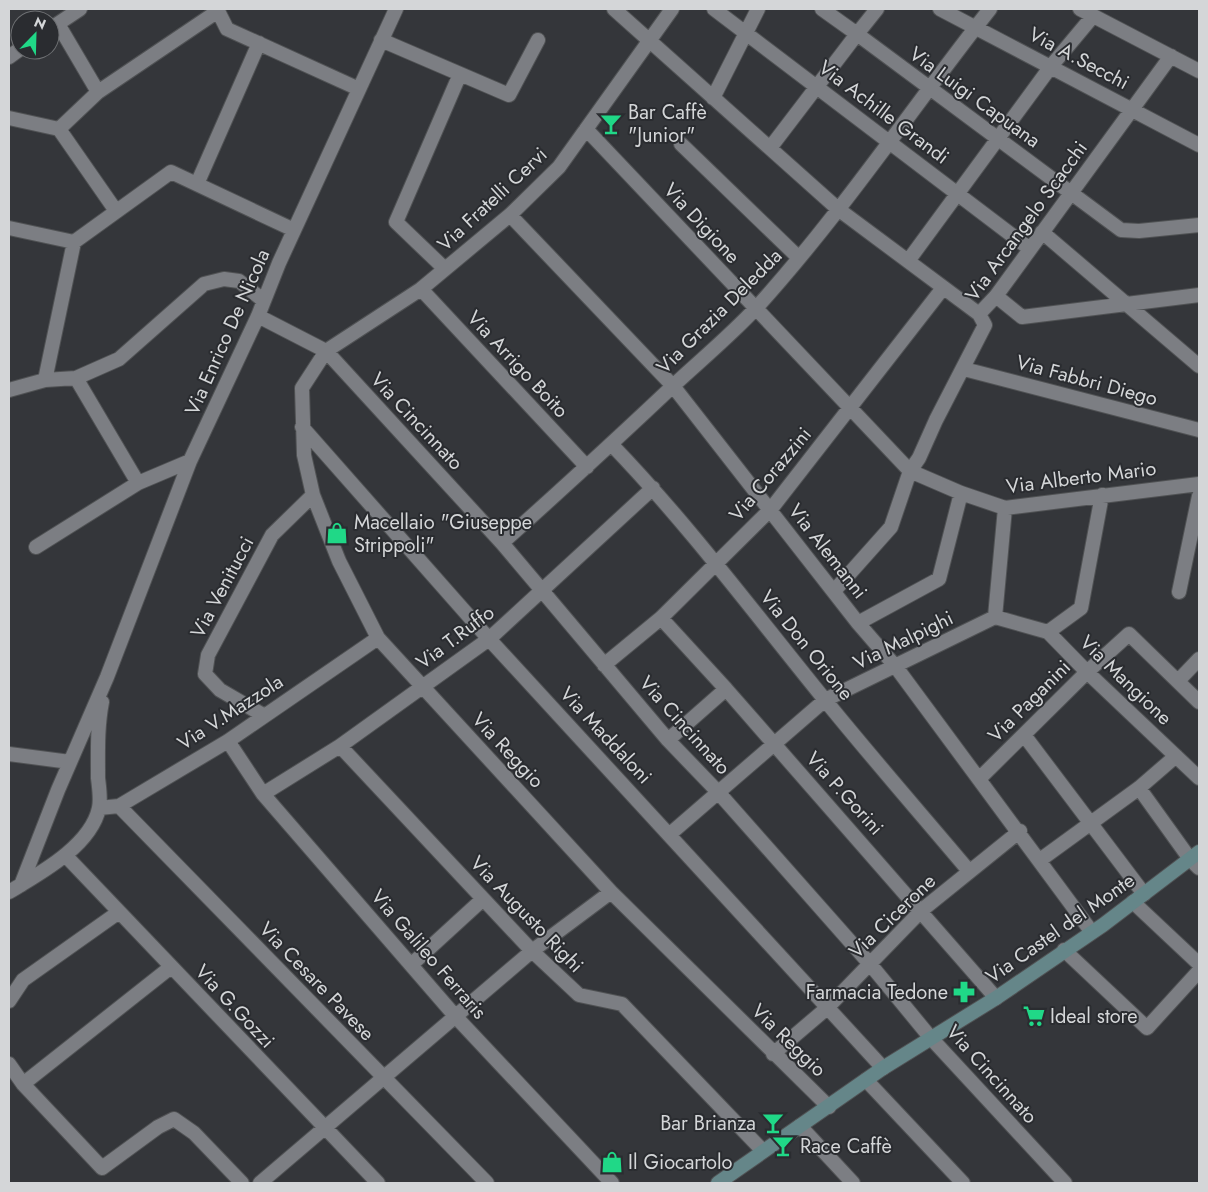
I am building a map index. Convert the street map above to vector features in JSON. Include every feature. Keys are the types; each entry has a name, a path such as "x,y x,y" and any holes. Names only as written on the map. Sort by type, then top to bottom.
{"main road":[{"name":"Via Castel del Monte","path":"718,1183 883,1068 930,1037 996,998 1144,894 1196,860"}],"street":[{"path":"60,22 80,9"},
{"path":"614,9 838,209 979,314"},
{"name":"Via Fratelli Cervi","path":"326,351 421,289 510,215 559,167 672,9"},
{"name":"Via Achille Grandi","path":"714,9 818,86 1030,249"},
{"path":"713,98 758,9"},
{"name":"Via Luigi Capuana","path":"822,9 1121,230 1139,232 1199,225"},
{"path":"770,148 877,9"},
{"name":"Via A.Secchi","path":"940,9 1052,65 1199,145"},
{"name":"Via Grazia Deledda","path":"502,543 612,445 756,308 838,209 890,142 928,87 990,9"},
{"path":"1080,9 1199,71"},
{"path":"59,129 98,92 217,10 227,29 359,88"},
{"name":"Via Enrico De Nicola","path":"21,885 107,676 190,460 258,316 294,230 381,40 392,10"},
{"path":"908,261 1052,65 1093,16"},
{"path":"60,35 98,92"},
{"path":"381,40 509,95 538,40"},
{"path":"197,184 259,43"},
{"name":"Via Arcangelo Scacchi","path":"834,591 891,528 910,471 919,458 936,420 985,326 979,314 996,296 1170,56"},
{"path":"445,269 396,222 460,74"},
{"path":"9,118 59,129 116,211"},
{"name":"Via Digione","path":"586,129 872,431"},
{"path":"681,144 799,258"},
{"path":"45,380 74,242 171,172 294,230"},
{"name":"Via Alemanni","path":"510,215 673,386 858,623 896,668 1020,831 1091,931"},
{"path":"9,228 74,242"},
{"path":"1042,232 1199,366"},
{"path":"9,390 45,380 76,378 119,359 204,284 224,279 239,281 264,301"},
{"name":"Via Corazzini","path":"604,665 660,618 717,564 770,509 851,409 944,288"},
{"name":"Via Arrigo Boito","path":"421,289 587,467"},
{"path":"996,296 1022,317 1199,295"},
{"name":"Via Cincinnato","path":"258,316 326,351 502,543 668,740 718,792 870,964 930,1037 1065,1183"},
{"name":"Via Reggio","path":"326,351 302,388 304,455 313,495 339,561 378,638 611,892 773,1054 829,1107"},
{"name":"Via Fabbri Diego","path":"964,369 1199,430"},
{"path":"76,378 138,483"},
{"name":"Via Maddaloni","path":"302,427 489,639 883,1068"},
{"name":"Via Alberto Mario","path":"872,431 910,471 961,494 1006,508 1199,484"},
{"name":"Via Don Orione","path":"612,445 653,488 717,564 825,700 969,871"},
{"path":"36,547 138,483 190,460"},
{"name":"Via T.Ruffo","path":"263,794 340,746 489,639 543,592 653,488"},
{"path":"858,623 939,579 961,494"},
{"name":"Via Venitucci","path":"263,715 220,690 205,674 208,655 272,535 313,495"},
{"path":"1006,508 994,617 1048,632 1081,608 1102,495"},
{"path":"1179,592 1199,496"},
{"name":"Via Malpighi","path":"670,834 825,700 896,668 994,617"},
{"name":"Via P.Gorini","path":"660,618 726,689 922,910 996,998"},
{"name":"Via Mangione","path":"1048,632 1087,672 1199,778"},
{"name":"Via Paganini","path":"980,778 1087,672 1129,634 1178,681"},
{"name":"Via V.Mazzola","path":"99,808 119,806 228,741 263,715 378,638"},
{"path":"1199,659 1178,681 1199,702"},
{"name":"Via Enrico De Nicola","path":"21,885 65,855 78,844 92,827 99,808 97,726 107,676"},
{"path":"668,740 726,689"},
{"path":"1024,734 1144,894"},
{"name":"Via Galileo Ferraris","path":"228,741 263,794 456,1017 612,1183"},
{"name":"Via Augusto Righi","path":"340,746 532,952 580,995 622,1004 763,1151"},
{"path":"9,754 70,762"},
{"path":"1040,860 1139,788 1176,756"},
{"path":"1139,788 1196,860"},
{"name":"Via Cesare Pavese","path":"119,806 487,1183"},
{"name":"Via Cicerone","path":"773,1054 827,1008 922,910 1020,831"},
{"name":"Via G.Gozzi","path":"65,855 378,1183"},
{"path":"9,892 21,885"},
{"path":"260,1183 532,952 611,892"},
{"path":"412,964 483,899"},
{"path":"1133,902 1199,964"},
{"path":"9,1001 23,980 119,912"},
{"path":"1064,950 1147,1028 1199,972"},
{"path":"24,1084 171,967"},
{"path":"9,1064 24,1084 102,1168 158,1127 174,1119 194,1133 242,1183"},
{"path":"866,1080 963,1183"},
{"path":"800,1126 853,1183"}],"place":[{"name":"Bar Caffè \"Junior\"","path":"611,124"},
{"name":"Macellaio \"Giuseppe Strippoli\"","path":"337,533"},
{"name":"Farmacia Tedone","path":"964,992"},
{"name":"Ideal store","path":"1034,1016"},
{"name":"Bar Brianza","path":"773,1123"},
{"name":"Race Caffè","path":"783,1146"},
{"name":"Il Giocartolo","path":"612,1162"}]}
